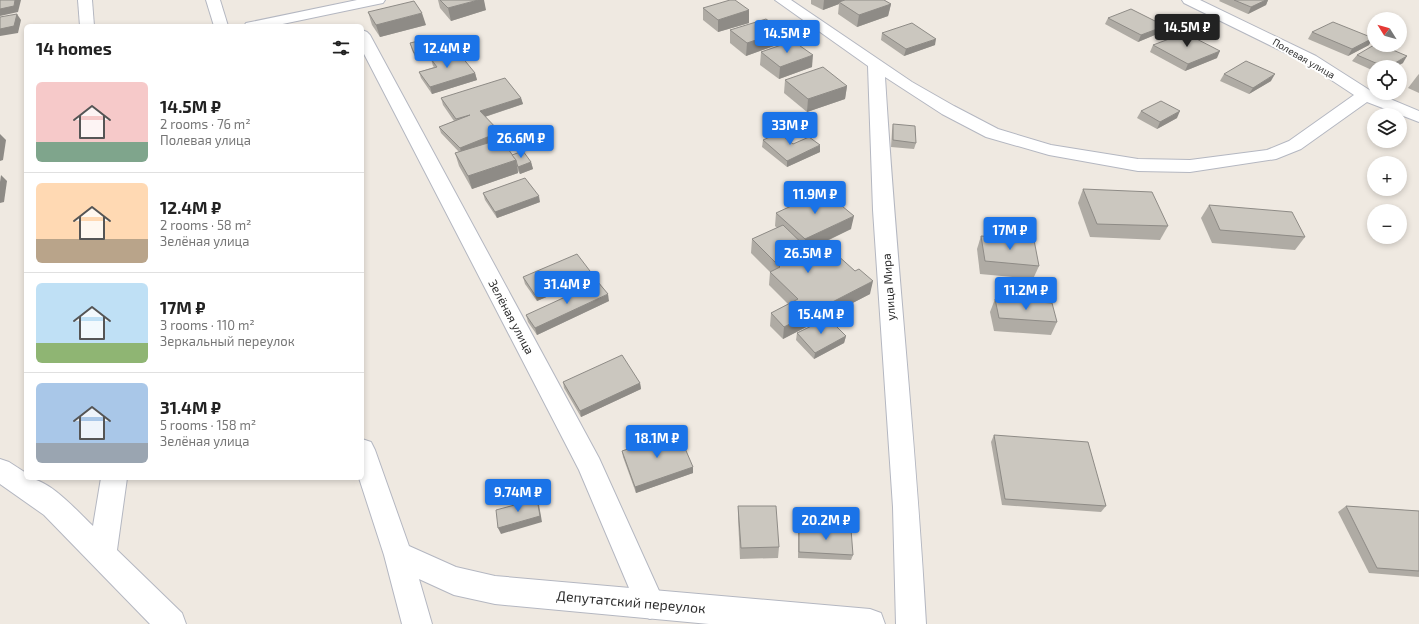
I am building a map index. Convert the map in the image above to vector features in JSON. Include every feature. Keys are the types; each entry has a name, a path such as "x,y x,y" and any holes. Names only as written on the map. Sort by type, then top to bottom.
{"street":[{"path":"85,0 87,24"},
{"path":"213,0 220,24"},
{"path":"260,24 345,4 378,0"},
{"path":"782,0 906,85 948,110 992,133 1049,150 1138,165 1190,166 1270,155 1295,145 1365,95"},
{"name":"Полевая улица","path":"1189,0 1310,59 1365,95 1419,117"},
{"path":"345,4 356,24"},
{"name":"Зелёная улица","path":"364,39 590,466 650,604"},
{"name":"улица Мира","path":"876,64 882,210 906,507 911,624"},
{"path":"364,456 398,555 417,624"},
{"path":"0,470 54,506 171,624"},
{"path":"102,553 114,480"},
{"name":"Депутатский переулок","path":"398,555 454,581 495,590 870,624"}],"building":[{"path":"0,0 15,0 14,6 0,9"},
{"path":"440,0 478,0 448,8"},
{"path":"730,0 735,0 749,10 718,20 703,8"},
{"path":"845,0 884,0 891,4 859,15 839,2"},
{"path":"1234,0 1266,0 1251,7"},
{"path":"414,1 422,13 376,25 368,12"},
{"path":"1131,9 1165,26 1141,35 1108,18"},
{"path":"17,14 14,26 0,29 0,17"},
{"path":"766,19 783,31 747,43 730,30"},
{"path":"1333,22 1367,36 1367,41 1352,49 1312,32"},
{"path":"912,23 936,39 906,49 882,33"},
{"path":"1185,33 1220,51 1188,64 1153,45"},
{"path":"440,36 445,46 414,53 410,43"},
{"path":"793,41 813,55 780,67 761,52"},
{"path":"1367,49 1367,52 1398,52 1407,56 1400,60 1369,60 1357,55"},
{"path":"457,51 475,73 430,87 419,72 437,67 431,59"},
{"path":"1246,61 1275,74 1253,88 1224,74"},
{"path":"823,67 847,86 808,99 785,80"},
{"path":"505,78 521,98 480,111 500,132 460,148 439,127 470,115 456,119 441,98"},
{"path":"1161,101 1180,111 1160,122 1141,111"},
{"path":"893,124 915,126 916,143 893,140"},
{"path":"779,133 793,144 809,137 820,145 787,161 763,140"},
{"path":"501,139 516,160 468,176 455,153"},
{"path":"523,151 531,162 518,167 516,160 512,155"},
{"path":"525,178 539,196 495,212 483,193"},
{"path":"1083,189 1152,192 1168,226 1097,224"},
{"path":"824,191 854,216 805,239 776,213"},
{"path":"1209,205 1292,212 1305,237 1220,230"},
{"path":"783,225 811,252 826,245 855,271 859,269 873,281 784,327 771,313 798,299 770,272 780,267 752,239"},
{"path":"981,236 1034,240 1039,266 985,261"},
{"path":"577,254 590,271 535,295 523,277"},
{"path":"598,282 608,294 535,328 526,315"},
{"path":"995,299 1052,303 1057,322 999,318"},
{"path":"828,318 846,336 815,353 797,333"},
{"path":"622,355 640,383 580,411 563,382"},
{"path":"678,432 693,467 635,487 622,451"},
{"path":"994,435 1088,442 1106,506 1005,499"},
{"path":"537,499 540,516 498,528 496,510"},
{"path":"738,506 776,506 779,547 741,548"},
{"path":"1346,506 1419,511 1419,571 1377,568"},
{"path":"799,527 851,529 853,555 799,552"}]}
